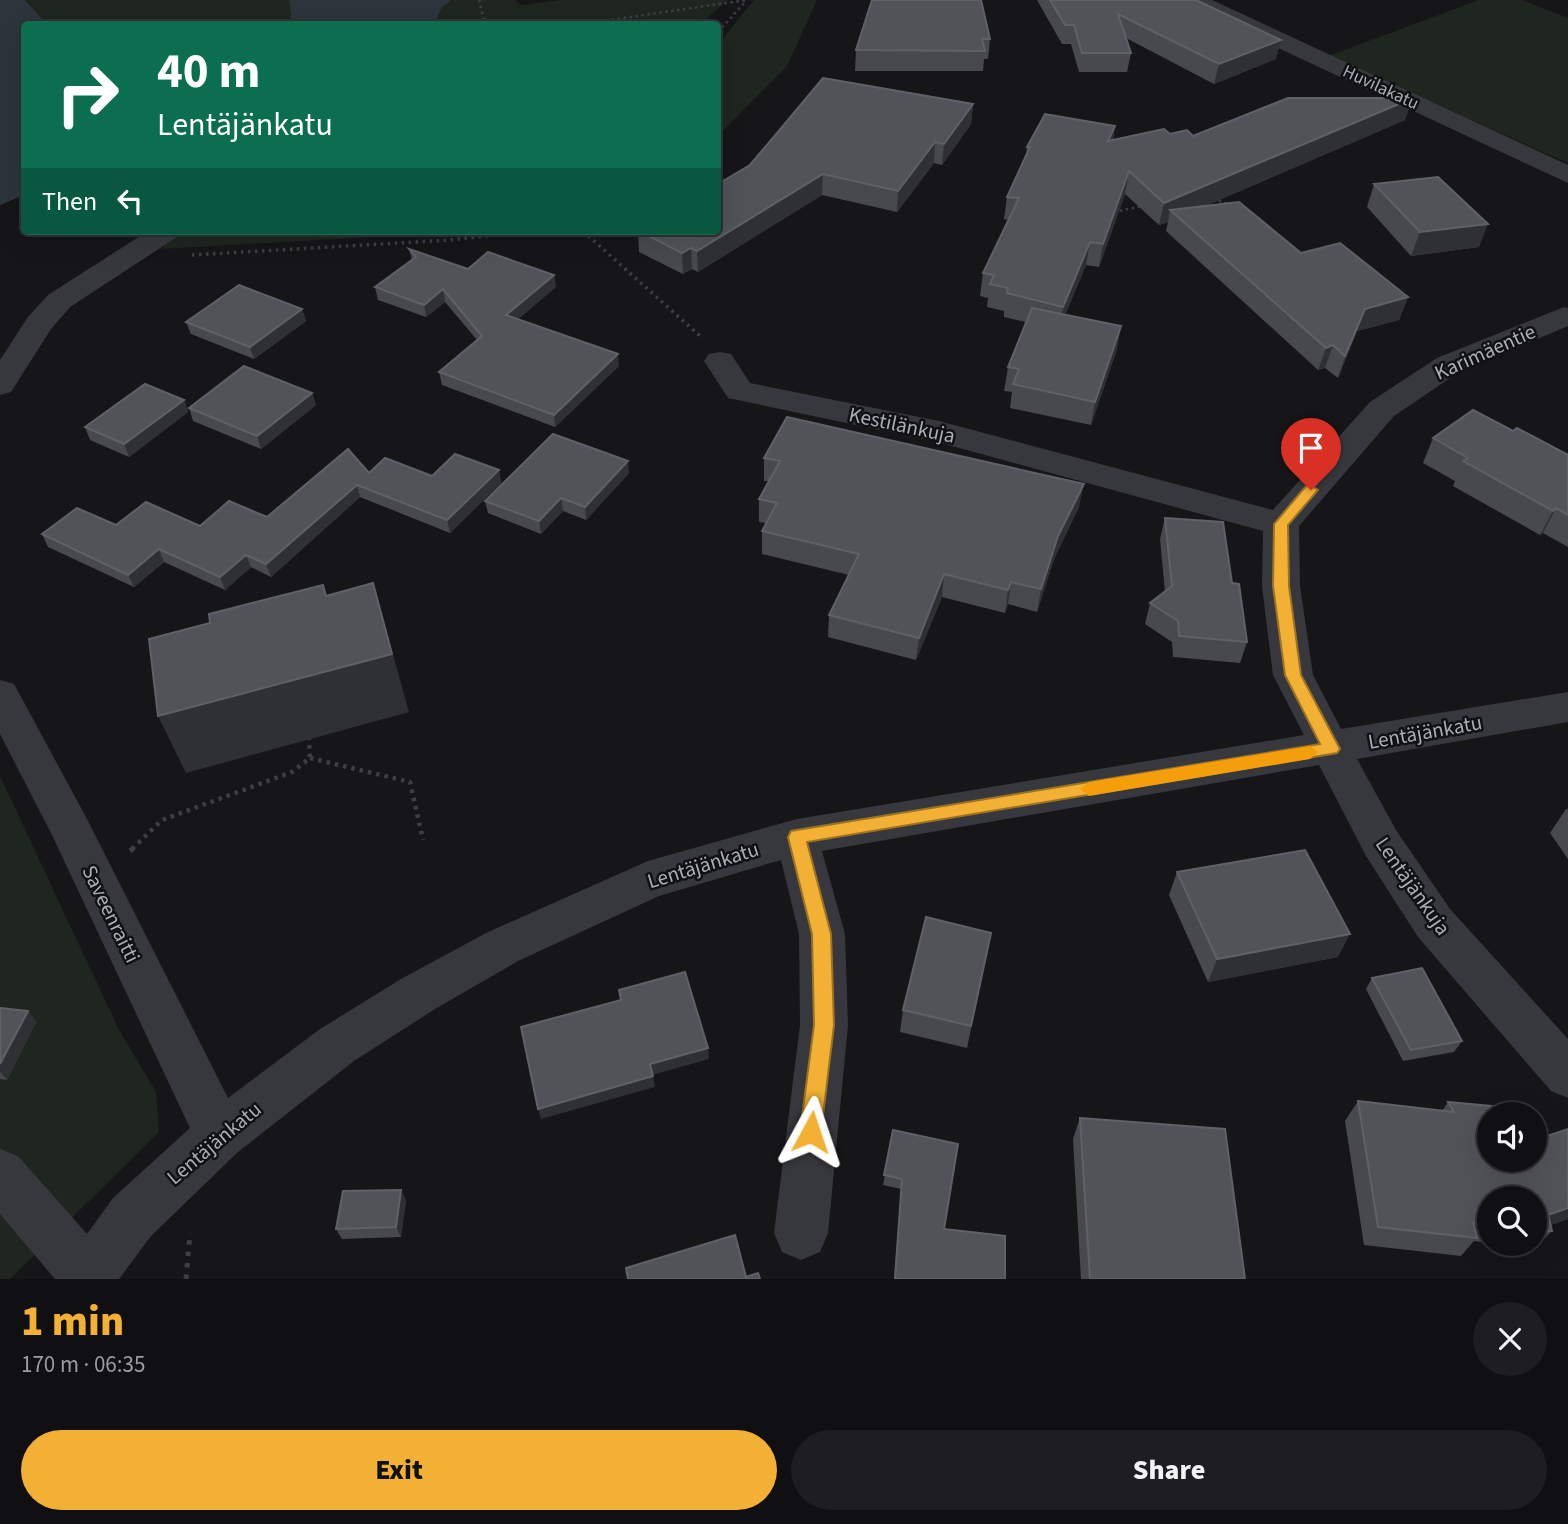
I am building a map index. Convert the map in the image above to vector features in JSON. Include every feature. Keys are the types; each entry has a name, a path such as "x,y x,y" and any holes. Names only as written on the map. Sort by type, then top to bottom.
{"street":[{"name":"Huvilakatu","path":"1194,0 1568,175"},
{"path":"0,385 39,324 59,301 161,235"},
{"name":"Karimäentie","path":"1281,524 1382,410 1448,365 1528,334 1564,316"},
{"name":"Kestilänkuja","path":"720,361 738,391 939,432 1281,524"},
{"path":"1281,524 1281,586 1293,675 1331,749"},
{"name":"Saveenraitti","path":"0,695 220,1135"},
{"name":"Lentäjänkatu","path":"87,1278 132,1217 220,1135 337,1045 418,994 502,947 648,880 797,837 1568,707"},
{"name":"Lentäjänkuja","path":"1331,749 1381,843 1434,923 1568,1074"},
{"path":"797,837 822,934 824,1025 801,1233"},
{"path":"0,1174 87,1278"}],"path":[{"path":"479,0 484,21"},
{"path":"603,21 747,0"},
{"path":"721,29 747,0"},
{"path":"1211,198 1235,206"},
{"path":"1106,213 1146,205"},
{"path":"120,260 494,235"},
{"path":"588,235 699,334 720,361"},
{"path":"309,739 310,758"},
{"path":"96,883 162,820 292,772 310,758"},
{"path":"310,758 410,782 423,840"}],"shaded area":[{"path":"0,0 25,0 44,21 21,21 21,196 0,205"},
{"path":"25,0 289,0 292,21 44,21"},
{"path":"289,0 451,0 442,8 435,21 292,21"},
{"path":"451,0 515,0 521,5 560,0 728,0 704,21 435,21 442,8"},
{"path":"754,0 817,0 787,66 721,133 721,41"},
{"path":"1479,0 1522,0 1568,18 1568,163 1328,56"},
{"path":"177,235 405,235 162,249 168,240"},
{"path":"0,776 119,1030 156,1092 159,1132 10,1279 0,1279"}],"building":[{"path":"872,0 981,0 990,39 982,39 985,51 856,50"},
{"path":"1050,0 1196,0 1281,40 1219,64 1118,14 1131,53 1082,53 1074,25 1065,25"},
{"path":"823,78 973,104 944,144 935,142 898,191 823,174 697,251 691,248 682,253 647,235 721,235 721,182 750,165"},
{"path":"1288,98 1413,98 1164,203 1129,171 1103,244 1090,242 1063,307 1007,293 1008,288 990,284 994,275 983,273 1019,198 1007,197 1030,147 1027,147 1045,114 1115,126 1108,141 1164,129 1170,134 1187,130 1193,136"},
{"path":"1438,177 1488,224 1420,232 1374,184"},
{"path":"1239,202 1301,253 1340,243 1408,297 1365,309 1345,356 1333,345 1326,348 1170,210"},
{"path":"409,249 468,269 488,252 554,275 506,315 618,354 554,415 439,372 482,336 443,289 424,305 375,287 416,257"},
{"path":"239,285 302,309 250,347 186,322"},
{"path":"1032,308 1121,326 1095,402 1013,384 1019,369 1008,367"},
{"path":"244,366 312,393 257,436 189,408"},
{"path":"145,384 184,400 124,444 85,427"},
{"path":"1473,410 1513,431 1517,428 1568,455 1568,515 1556,508 1553,511 1463,461 1468,458 1433,438"},
{"path":"787,417 1084,484 1058,536 1041,589 1011,582 1008,590 944,574 919,638 829,615 859,554 762,531 777,503 759,499 780,461 764,458"},
{"path":"553,434 628,461 585,507 561,498 539,521 485,501"},
{"path":"348,449 369,473 385,458 432,476 455,454 499,470 447,520 357,485 266,564 246,555 220,577 159,549 128,575 42,534 77,508 116,525 146,502 200,526 229,501 267,517"},
{"path":"1165,518 1223,522 1232,583 1239,584 1247,642 1179,636 1178,621 1150,603 1172,586"},
{"path":"373,583 392,654 158,716 149,639 210,623 209,614 323,585 326,596"},
{"path":"1305,850 1350,934 1217,959 1177,872"},
{"path":"926,917 991,933 971,1026 903,1010"},
{"path":"1422,968 1462,1041 1411,1050 1372,978"},
{"path":"685,972 708,1048 650,1064 653,1076 538,1109 521,1027 621,1000 619,990"},
{"path":"0,1008 28,1011 0,1064"},
{"path":"1358,1101 1454,1112 1448,1102 1477,1105 1477,1172 1547,1172 1547,1136 1568,1129 1568,1208 1548,1215 1552,1231 1547,1230 1547,1186 1477,1186 1477,1222 1473,1222 1477,1238 1378,1227"},
{"path":"1080,1118 1225,1129 1245,1279 1090,1279"},
{"path":"893,1130 958,1144 944,1229 1005,1236 1005,1279 895,1279 902,1179 884,1175"},
{"path":"401,1190 396,1227 336,1229 343,1191"},
{"path":"735,1235 746,1277 758,1273 760,1279 628,1279 626,1268"}],"slow traffic":[{"path":"1089,789 1310,752"}],"route":[{"path":"811,1132 824,1025 822,934 797,837 1331,749 1293,675 1281,586 1281,524 1311,490"}]}
